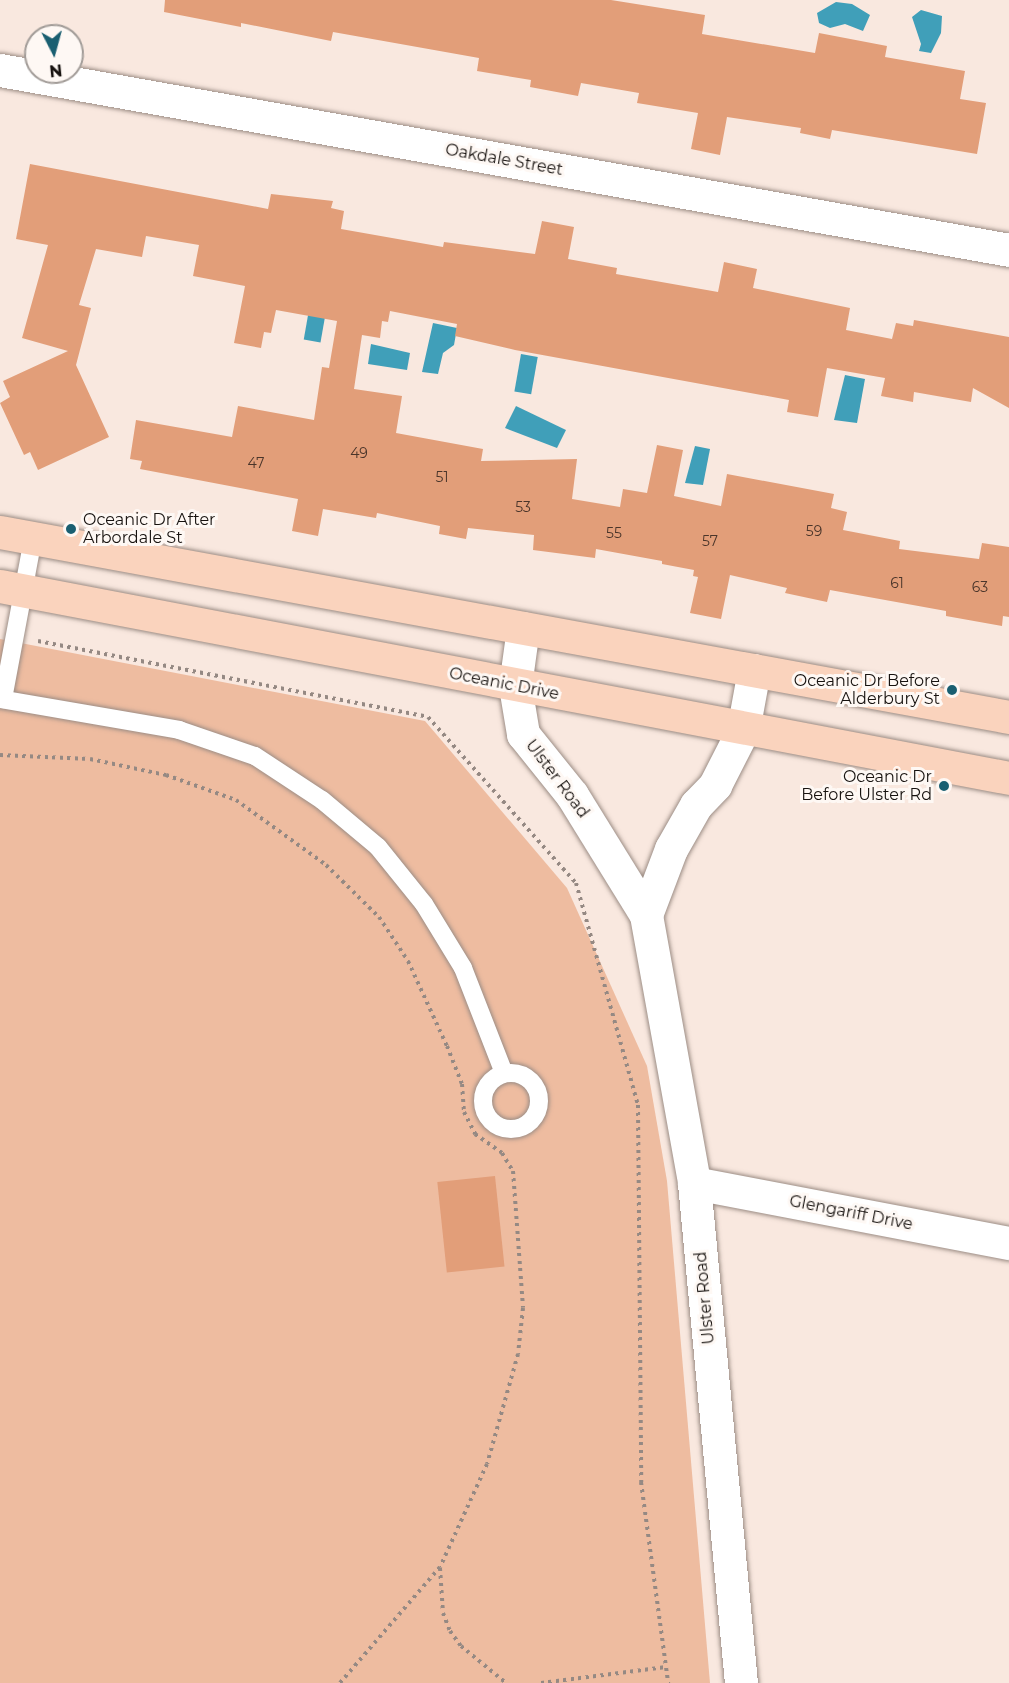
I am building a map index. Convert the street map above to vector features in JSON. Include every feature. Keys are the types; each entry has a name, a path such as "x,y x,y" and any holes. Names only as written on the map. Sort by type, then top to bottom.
{"main road":[{"path":"0,532 1009,717"},
{"name":"Oceanic Drive","path":"11,588 743,730 1009,778"}],"street":[{"name":"Oakdale Street","path":"0,70 1009,250"},
{"name":"Ulster Road","path":"523,628 515,686 523,734 572,795 646,915 694,1183 741,1683"},
{"path":"646,915 671,849 696,805 715,785 743,730 754,670"},
{"name":"Glengariff Drive","path":"694,1183 1009,1243"}],"lane":[{"path":"33,538 11,588 1,699 179,730 255,756 322,800 378,847 424,904 463,968 504,1073"}],"path":[{"path":"0,755 90,759 166,775 236,800 326,865 379,917 427,996 462,1084 464,1112 471,1127 475,1134 502,1153 513,1171 524,1308 518,1354 487,1464 440,1567 340,1683"},
{"path":"440,1567 440,1596 450,1631 461,1646 506,1683"},
{"path":"542,1683 666,1667"}],"shaded area":[{"path":"0,639 425,721 567,888 647,1066 667,1181 710,1683 0,1683"}],"water":[{"path":"836,2 852,4 870,15 863,31 845,24 830,28 819,23 817,13"},
{"path":"921,10 942,16 941,33 931,53 919,51 921,44 912,17"},
{"path":"310,304 327,307 320,342 304,339"},
{"path":"433,323 457,328 454,345 443,353 438,374 422,372"},
{"path":"371,344 410,353 407,370 368,364"},
{"path":"521,354 538,357 531,394 514,391"},
{"path":"845,375 865,379 857,423 834,420"},
{"path":"516,406 566,430 557,448 505,428"},
{"path":"695,446 710,449 703,485 685,483"}],"building":[{"path":"165,0 611,0 705,15 702,34 815,53 819,33 887,46 885,57 965,71 960,99 986,103 977,154 832,130 830,139 800,133 801,128 727,117 720,155 691,149 698,113 637,103 639,93 581,83 578,96 530,87 531,80 477,71 479,58 333,32 331,41 241,23 241,27 164,12"},
{"path":"30,164 268,209 271,194 333,201 331,208 344,211 341,229 443,247 444,242 535,254 542,221 574,227 568,259 617,268 616,274 718,292 724,262 757,269 753,288 850,308 846,330 892,339 896,323 913,326 914,320 1009,337 1009,408 973,388 971,402 914,392 913,402 881,396 885,378 827,368 818,417 787,412 789,400 515,350 455,336 457,324 390,311 388,322 382,321 380,338 362,335 354,389 402,396 396,433 483,449 481,461 577,459 572,499 620,507 623,489 647,493 657,445 683,450 674,496 721,506 727,474 834,494 831,508 847,512 843,530 900,541 899,549 979,559 982,543 1009,547 1009,617 1003,616 1002,626 946,616 946,611 830,590 827,602 785,593 787,588 730,575 721,619 690,613 698,577 693,576 694,570 662,564 662,561 596,549 595,558 533,550 534,535 468,528 466,539 439,534 440,526 377,513 376,518 323,509 318,536 292,531 298,499 140,469 142,461 130,459 136,420 232,437 238,406 314,420 322,367 329,368 337,321 276,310 271,333 264,332 261,348 234,343 245,286 193,276 199,245 146,236 142,257 96,249 79,305 91,308 76,365 109,437 38,470 30,452 24,455 0,403 10,397 3,381 68,351 22,338 48,245 16,239"},
{"path":"495,1176 505,1267 447,1273 437,1182"}],"place":[{"name":"Oceanic Dr After Arbordale St","path":"71,529"},
{"name":"Oceanic Dr Before Alderbury St","path":"952,690"},
{"name":"Oceanic Dr Before Ulster Rd","path":"944,786"}]}
